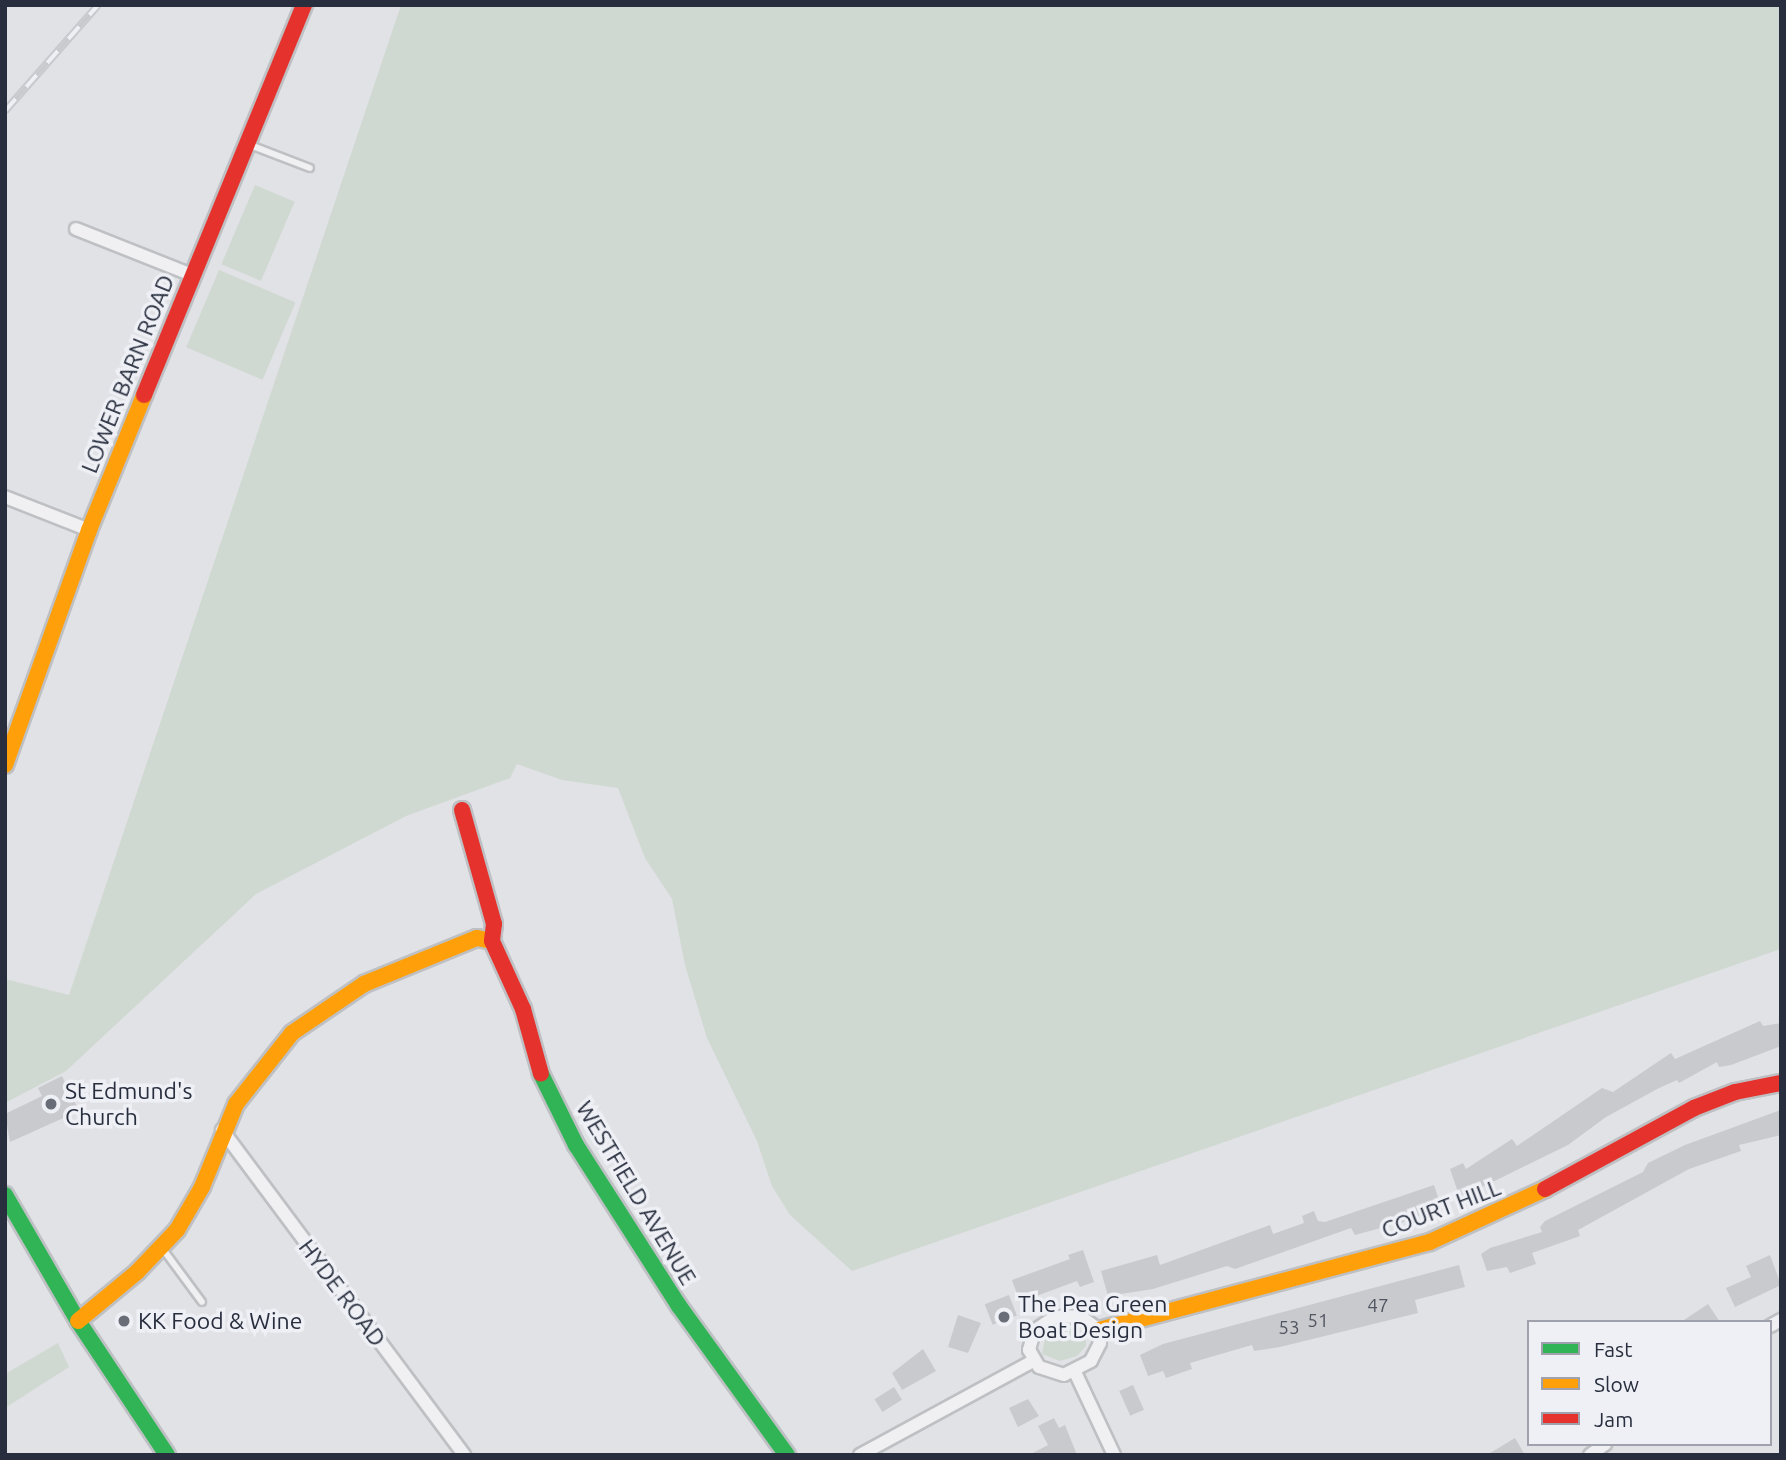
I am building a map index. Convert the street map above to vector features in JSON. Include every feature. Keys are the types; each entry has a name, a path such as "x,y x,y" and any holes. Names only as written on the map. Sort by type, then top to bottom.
{"street":[{"name":"LOWER BARN ROAD","path":"5,765 89,530 304,5"},
{"path":"76,229 192,275"},
{"path":"5,497 89,530"},
{"name":"WESTFIELD AVENUE","path":"462,810 494,924 492,941 523,1009 542,1076 576,1145 679,1306 787,1455"},
{"path":"78,1321 177,1230 202,1187 222,1130 261,1067 292,1033 330,1003 440,951 477,938 492,941"},
{"name":"COURT HILL","path":"1099,1331 1430,1242 1523,1201 1694,1108 1735,1093 1781,1083"},
{"name":"HYDE ROAD","path":"222,1130 464,1455"},
{"path":"5,1195 78,1321 167,1455"},
{"path":"1080,1316 1099,1331 1096,1353 1075,1372 1049,1373 1033,1361 1031,1337 1049,1319 1080,1316"},
{"path":"860,1455 1033,1361"},
{"path":"1075,1372 1114,1455"}],"lane":[{"path":"246,144 310,168"},
{"path":"161,1247 202,1302"}],"shaded area":[{"path":"401,5 1781,5 1781,949 852,1271 790,1215 772,1186 757,1141 707,1038 685,965 672,899 645,858 618,788 562,780 517,764 510,778 406,816 256,894 66,1071 5,1103 5,979 69,995"},
{"path":"255,185 295,202 261,281 221,264"},
{"path":"219,270 295,302 263,380 186,347"},
{"path":"1057,1329 1077,1329 1086,1335 1086,1346 1077,1356 1060,1361 1042,1354 1045,1339"},
{"path":"58,1343 69,1367 5,1408 5,1374"}],"building":[{"path":"1760,1021 1763,1026 1781,1023 1781,1046 1731,1065 1719,1067 1717,1062 1679,1083 1677,1080 1659,1088 1606,1117 1568,1145 1460,1198 1450,1169 1463,1163 1466,1169 1512,1139 1517,1146 1602,1088 1613,1092 1671,1053 1675,1059"},
{"name":"St Edmund's Church","path":"62,1076 79,1111 10,1142 5,1114 42,1096 38,1088"},
{"path":"1781,1110 1781,1135 1739,1145 1741,1151 1689,1169 1578,1230 1580,1236 1532,1253 1536,1264 1510,1273 1507,1267 1487,1271 1481,1254 1490,1248 1542,1232 1540,1227 1545,1221 1643,1172 1648,1163 1685,1145"},
{"path":"1434,1185 1441,1206 1410,1220 1355,1235 1351,1228 1235,1269 1227,1266 1153,1289 1108,1296 1101,1271 1157,1255 1160,1265 1270,1225 1273,1234 1304,1223 1302,1216 1314,1211 1318,1221 1325,1222"},
{"path":"1083,1250 1094,1282 1080,1287 1077,1281 1020,1302 1012,1280 1070,1259 1068,1255"},
{"path":"1770,1255 1781,1285 1735,1307 1726,1288 1751,1277 1746,1266"},
{"path":"1459,1265 1465,1287 1415,1300 1418,1313 1280,1347 1254,1351 1252,1345 1190,1363 1192,1369 1166,1378 1163,1371 1148,1376 1140,1355 1163,1344"},
{"path":"1009,1295 1017,1316 993,1325 985,1304"},
{"path":"1708,1304 1719,1320 1684,1320"},
{"path":"958,1315 981,1323 968,1353 948,1347"},
{"path":"923,1349 936,1371 902,1390 892,1373"},
{"path":"1133,1385 1144,1410 1130,1416 1119,1391"},
{"path":"894,1387 902,1400 882,1412 874,1399"},
{"path":"1028,1399 1039,1416 1018,1427 1009,1408"},
{"path":"1054,1418 1059,1428 1065,1425 1077,1455 1029,1455 1048,1445 1038,1426"},
{"path":"1515,1438 1525,1455 1487,1455"}],"railway":[{"path":"5,111 98,5"}],"traffic: fast":[{"path":"541,1074 576,1145 679,1306 787,1455"},
{"path":"5,1195 78,1321 167,1455"}],"traffic: slow":[{"path":"5,765 89,530 144,395"},
{"path":"78,1321 137,1272 177,1230 202,1187 236,1104 292,1033 364,984 477,938 492,941"},
{"path":"1099,1330 1430,1242 1545,1189"}],"traffic: jam":[{"path":"144,395 304,5"},
{"path":"462,810 494,924 492,941 523,1009 541,1074"},
{"path":"1545,1189 1694,1108 1735,1092 1781,1083"}],"place":[{"name":"St Edmund's Church","path":"51,1104"},
{"name":"The Pea Green Boat Design","path":"1004,1317"},
{"name":"KK Food & Wine","path":"124,1321"}]}
